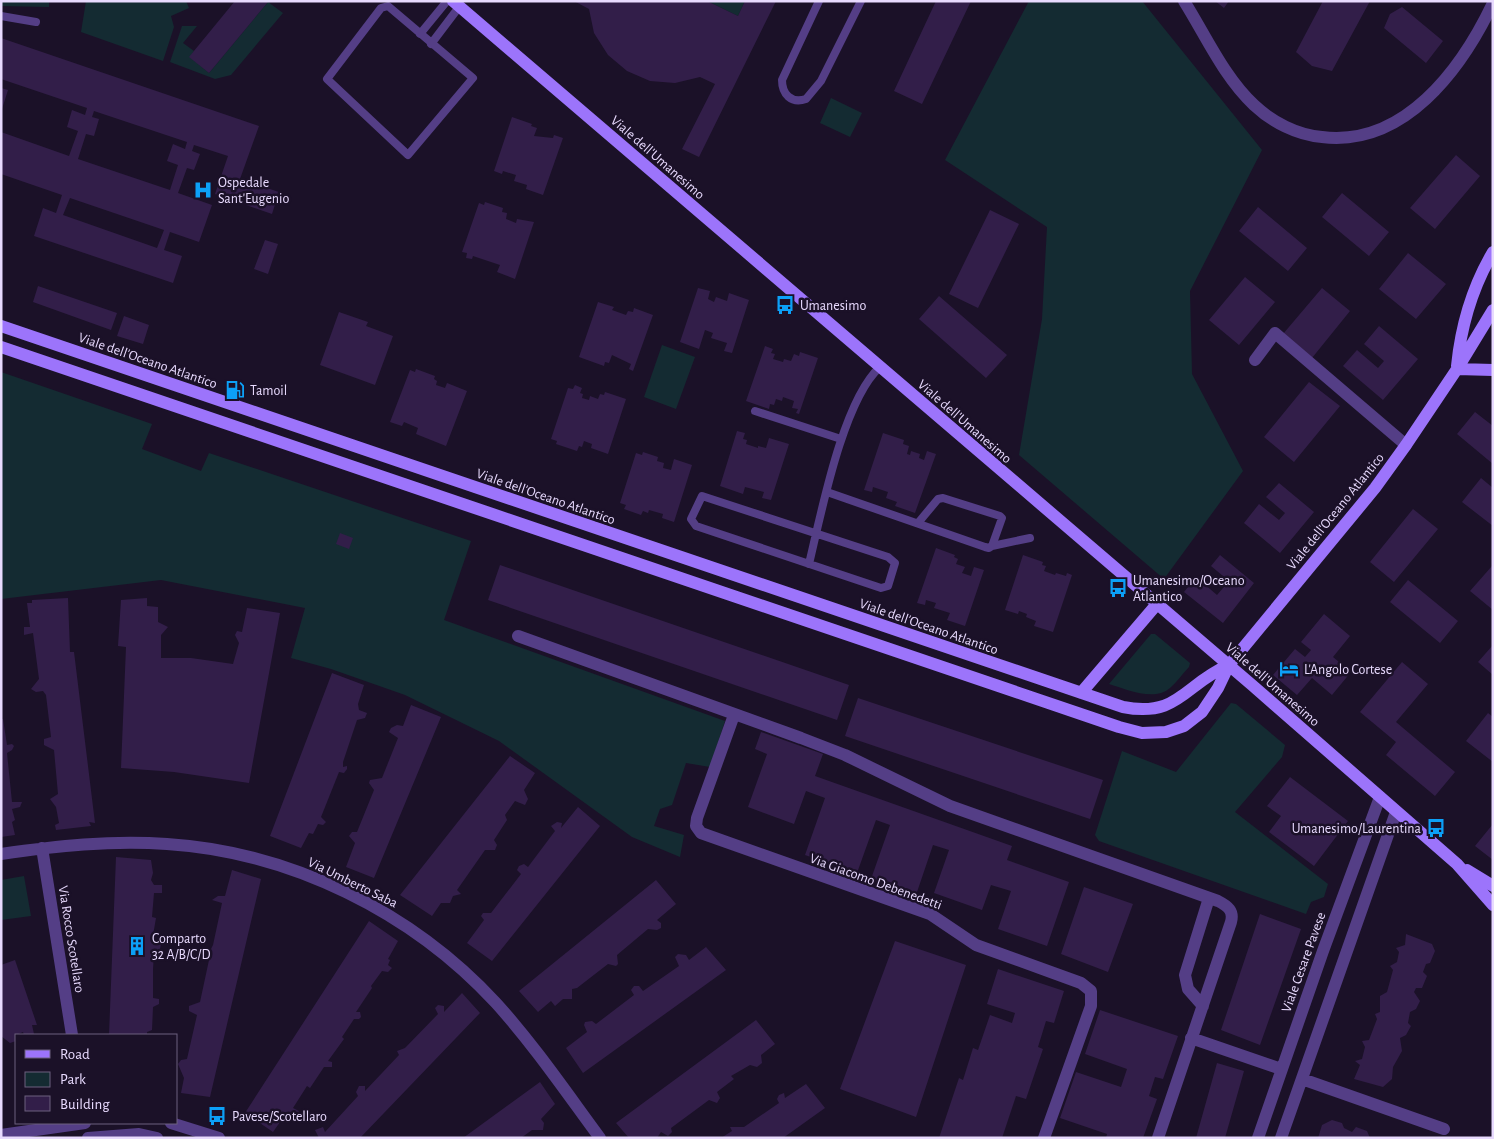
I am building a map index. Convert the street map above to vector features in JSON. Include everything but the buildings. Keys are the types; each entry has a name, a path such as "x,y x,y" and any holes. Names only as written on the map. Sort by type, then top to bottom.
{"main road":[{"name":"Viale dell'Umanesimo","path":"453,3 1229,665 1457,864 1493,905"},
{"name":"Viale dell'Oceano Atlantico","path":"1457,369 1461,338 1470,305 1493,252"},
{"name":"Viale dell'Oceano Atlantico","path":"1,326 1123,707 1153,710 1173,704 1205,677 1229,665 1375,488 1457,369 1493,310"},
{"path":"1,347 1078,713 1142,733 1171,730 1184,726 1202,712 1218,688 1229,665"},
{"path":"1457,369 1493,370"},
{"path":"1081,693 1157,604"},
{"name":"Viale dell'Umanesimo","path":"1457,864 1493,886"}],"street":[{"path":"1184,1 1230,76 1254,106 1275,121 1296,131 1319,137 1334,138 1360,136 1384,129 1417,107 1463,54 1493,4"},
{"path":"1255,360 1275,333 1406,445"},
{"path":"518,636 835,751 956,808 1209,898 1228,908 1232,919 1158,1138"},
{"name":"Via Giacomo Debenedetti","path":"734,714 697,818 696,826 701,833 930,914 971,943 1081,983 1091,991 1091,1006 1044,1138"},
{"name":"Viale Cesare Pavese","path":"1258,1138 1323,951 1380,796"},
{"path":"1281,1138 1396,812"},
{"name":"Via Umberto Saba","path":"1,854 42,848 122,842 167,844 209,849 288,868 362,901 415,932 478,984 528,1041 600,1138"},
{"name":"Via Rocco Scotellaro","path":"42,848 72,1034"},
{"path":"1203,1006 1188,989 1185,975 1209,898"},
{"path":"1323,951 1343,959"},
{"path":"1191,1038 1281,1069"},
{"path":"1302,1079 1444,1129"},
{"path":"1,1135 78,1124"},
{"path":"174,1124 219,1138"},
{"path":"88,1138 139,1134 156,1138"}],"lane":[{"path":"820,1 782,80 784,91 796,100 806,99 818,87 861,1"},
{"path":"420,34 453,3"},
{"path":"431,44 453,3"},
{"path":"388,6 431,44 473,78 408,155 327,79 381,8 388,6"},
{"path":"1,16 36,22"},
{"path":"809,564 841,439 867,380 880,367"},
{"path":"755,411 841,439"},
{"path":"827,492 985,547 1030,538"},
{"path":"702,496 888,557 895,563 888,586 881,588 809,564 696,526 692,520 702,496"},
{"path":"918,524 938,499 1000,516 1002,522 992,546"}],"green space":[{"path":"1,1 49,1 49,7 1,6"},
{"path":"86,1 186,1 189,8 171,16 174,27 163,61 81,32"},
{"path":"707,1 745,1 738,16"},
{"path":"1029,1 1142,1 1262,150 1190,291 1192,374 1243,471 1164,579 1019,455 1042,319 1047,227 945,160"},
{"path":"268,2 283,13 231,75 215,79 170,62 182,26 197,26 183,43 194,51 190,57 209,73"},
{"path":"831,98 862,113 850,137 820,123"},
{"path":"662,345 695,357 676,409 644,397"},
{"path":"1,372 152,424 142,449 201,471 209,453 471,541 444,620 725,721 710,767 686,763 672,805 660,809 654,826 684,835 680,857 632,837 499,741 405,695 331,669 291,658 305,608 161,580 1,599"},
{"path":"1151,634 1155,634 1190,663 1189,667 1170,688 1156,694 1140,693 1109,684"},
{"path":"1231,703 1236,704 1285,745 1282,757 1235,812 1328,884 1324,897 1311,902 1306,914 1099,841 1095,835 1122,751 1176,772"},
{"path":"24,876 31,916 1,920 1,880"}],"place":[{"name":"Ospedale Sant'Eugenio","path":"203,190"},
{"name":"Umanesimo","path":"785,305"},
{"name":"Tamoil","path":"235,390"},
{"name":"Umanesimo/Oceano Atlantico","path":"1118,588"},
{"name":"L'Angolo Cortese","path":"1289,669"},
{"name":"Umanesimo/Laurentina","path":"1436,828"},
{"name":"Comparto 32 A/B/C/D","path":"137,946"},
{"name":"Pavese/Scotellaro","path":"217,1116"}]}
